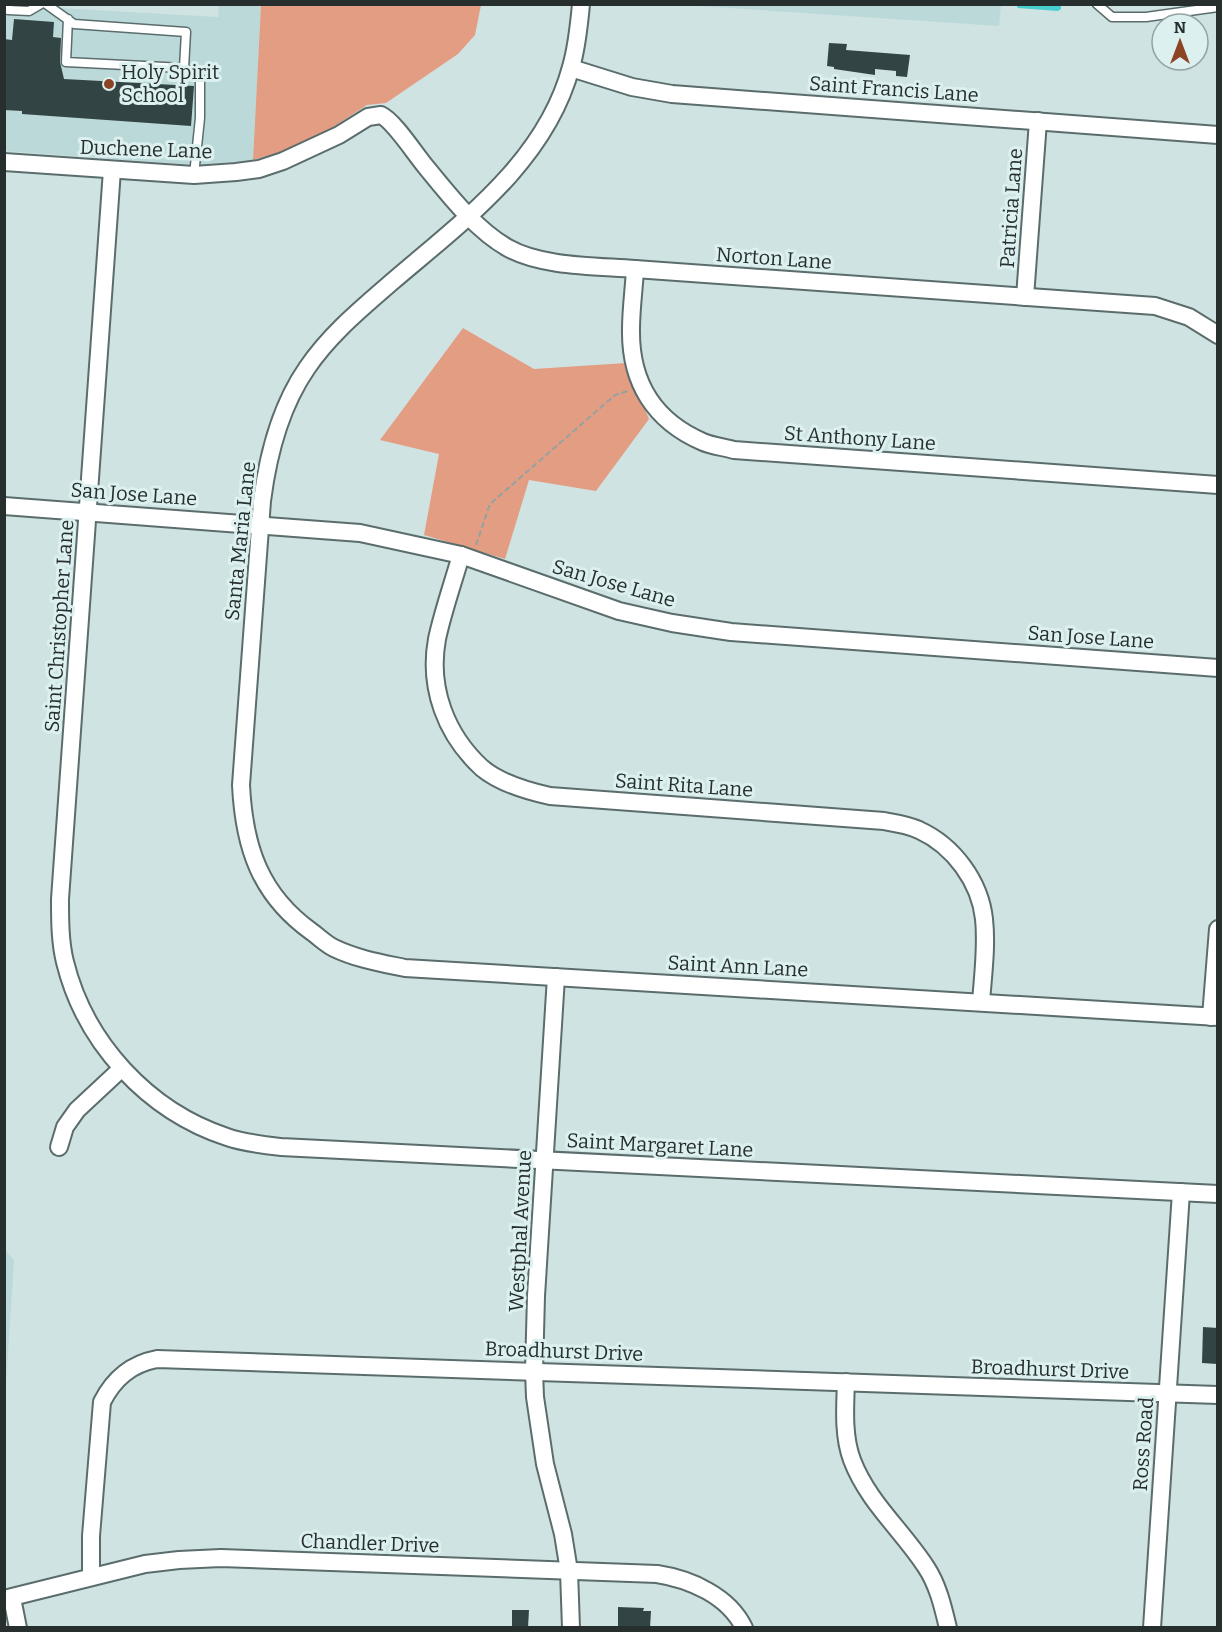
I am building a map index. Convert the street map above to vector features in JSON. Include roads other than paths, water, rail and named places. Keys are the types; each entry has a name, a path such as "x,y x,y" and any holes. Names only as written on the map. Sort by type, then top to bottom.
{"street":[{"name":"Santa Maria Lane","path":"276,900 259,873 249,846 242,815 241,785 260,525 267,464 278,427 289,399 306,369 329,339 353,315 468,217 514,171 533,145 548,122 571,68 581,4"},
{"name":"Saint Francis Lane","path":"571,68 632,87 672,94 1218,135"},
{"name":"Duchene Lane","path":"4,162 194,176 259,169 283,161 339,135 368,117 381,115"},
{"name":"Norton Lane","path":"381,115 393,124 468,217 508,248 531,257 557,262 635,269 1155,306 1190,317 1218,335"},
{"name":"Patricia Lane","path":"1025,297 1038,121"},
{"name":"Saint Christopher Lane","path":"112,170 60,898 60,931 65,962 83,1010 97,1037 122,1069"},
{"name":"St Anthony Lane","path":"635,269 631,330 634,361 642,387 657,411 680,430 705,443 734,450 1218,485"},
{"name":"San Jose Lane","path":"4,506 360,533 466,557 619,611 672,623 731,632 1218,668"},
{"name":"Saint Rita Lane","path":"466,557 437,639 435,662 442,711 449,727 458,741 483,769 525,790 550,796 884,820 920,830 952,854 964,868 982,903 985,938 981,1002"},
{"name":"Saint Ann Lane","path":"276,900 303,925 333,947 367,960 405,968 1214,1017"},
{"path":"1214,1017 1218,929"},
{"name":"Westphal Avenue","path":"556,977 536,1296 534,1371 535,1398 544,1464 563,1534 570,1571 571,1628"},
{"path":"59,1148 65,1127 77,1110 122,1069"},
{"name":"Saint Margaret Lane","path":"122,1069 158,1101 178,1114 227,1137 281,1148 1218,1194"},
{"name":"Ross Road","path":"1152,1628 1181,1192"},
{"name":"Broadhurst Drive","path":"92,1576 91,1536 102,1402 108,1390 123,1374 144,1361 176,1358 1218,1395"},
{"path":"846,1382 846,1432 852,1459 877,1506 927,1569 936,1587 948,1628"},
{"name":"Chandler Drive","path":"8,1598 145,1564 221,1558 657,1574 678,1578 713,1595 729,1608 744,1628"},
{"path":"8,1598 18,1628"}],"lane":[{"path":"8,4 8,10 29,11 41,4"},
{"path":"46,4 74,24 186,32 184,68"},
{"path":"1097,4 1112,17 1146,17 1218,7"},
{"path":"68,20 66,62 184,68 201,78 200,118 194,176"}],"water":[{"path":"1016,5 1061,5 1061,9 1058,11 1018,8"}],"place":[{"name":"Holy Spirit School","path":"109,84"}]}
